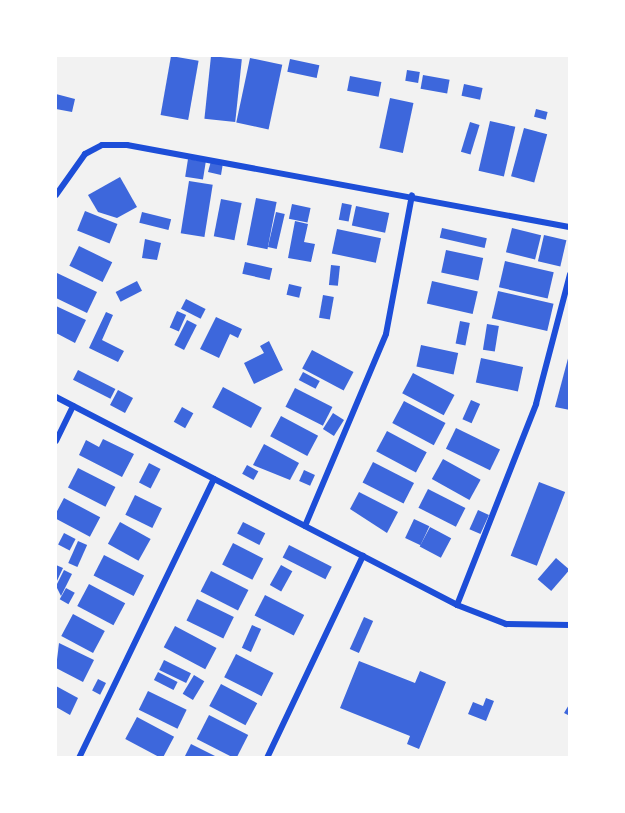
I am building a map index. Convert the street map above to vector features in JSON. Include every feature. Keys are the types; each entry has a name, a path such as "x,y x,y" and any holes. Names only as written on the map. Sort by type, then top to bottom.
{"street":[{"path":"56,195 86,154 102,145 412,195 570,227"},
{"path":"305,526 386,334 412,195"},
{"path":"457,605 536,404 570,274"},
{"path":"56,397 457,605 506,624 570,625"},
{"path":"56,441 73,406"},
{"path":"79,758 214,480"},
{"path":"267,758 363,556"}],"building":[{"path":"171,56 199,61 188,120 161,115"},
{"path":"211,56 242,59 235,122 204,119"},
{"path":"250,58 282,65 269,129 236,123"},
{"path":"290,59 319,65 317,78 287,72"},
{"path":"407,70 420,72 418,83 405,81"},
{"path":"423,75 450,80 447,93 421,89"},
{"path":"350,76 381,82 379,97 347,91"},
{"path":"464,84 483,88 480,100 462,96"},
{"path":"56,94 75,99 72,112 56,109"},
{"path":"390,98 413,103 403,153 379,148"},
{"path":"536,109 548,112 546,120 534,117"},
{"path":"490,121 515,127 504,177 479,171"},
{"path":"470,122 480,125 470,155 461,152"},
{"path":"524,128 547,134 534,183 511,176"},
{"path":"188,159 206,162 203,180 185,177"},
{"path":"211,161 223,163 221,175 208,172"},
{"path":"120,177 137,207 117,218 98,212 88,195"},
{"path":"189,181 213,185 204,237 181,233"},
{"path":"256,198 277,202 267,249 247,245"},
{"path":"221,199 242,203 234,240 214,236"},
{"path":"342,203 352,205 349,222 339,220"},
{"path":"292,204 311,208 307,223 289,219"},
{"path":"356,206 389,213 385,233 352,226"},
{"path":"85,211 117,224 110,244 77,230"},
{"path":"142,212 171,219 168,230 139,223"},
{"path":"276,212 285,214 277,249 268,247"},
{"path":"295,221 308,224 304,242 315,244 311,262 288,258"},
{"path":"442,228 487,238 485,248 440,238"},
{"path":"512,228 541,235 535,260 506,252"},
{"path":"337,229 381,238 376,263 332,253"},
{"path":"544,235 566,240 560,266 538,261"},
{"path":"145,239 161,243 157,260 142,258"},
{"path":"79,246 112,262 103,282 69,266"},
{"path":"446,250 483,258 478,280 441,272"},
{"path":"505,261 554,272 548,299 499,287"},
{"path":"245,262 272,268 270,280 242,274"},
{"path":"331,265 340,266 338,286 329,285"},
{"path":"57,273 97,292 87,313 56,298"},
{"path":"137,281 142,291 121,302 116,292"},
{"path":"432,281 478,292 473,314 427,303"},
{"path":"289,284 302,287 299,298 287,295"},
{"path":"498,291 554,304 547,331 492,318"},
{"path":"323,295 334,297 330,320 319,318"},
{"path":"186,299 206,309 201,319 181,309"},
{"path":"56,306 86,320 75,343 56,333"},
{"path":"177,311 186,315 179,332 170,327"},
{"path":"106,312 113,315 102,340 124,351 118,362 89,348"},
{"path":"216,317 242,329 238,338 230,334 219,358 200,349"},
{"path":"187,320 197,325 184,350 174,345"},
{"path":"460,321 470,323 465,345 456,344"},
{"path":"487,324 499,326 495,352 483,350"},
{"path":"269,341 283,370 254,384 244,363 264,353 260,346"},
{"path":"421,345 458,353 454,374 416,367"},
{"path":"312,350 353,372 344,391 302,369"},
{"path":"570,351 570,410 555,407"},
{"path":"481,358 523,367 518,391 476,382"},
{"path":"78,370 115,389 110,399 73,380"},
{"path":"303,372 320,381 316,389 299,380"},
{"path":"413,373 454,395 444,415 402,393"},
{"path":"223,387 262,408 251,428 212,407"},
{"path":"295,388 332,407 323,426 285,407"},
{"path":"118,390 133,398 125,413 110,405"},
{"path":"471,400 480,404 472,423 462,419"},
{"path":"404,401 445,423 434,445 392,423"},
{"path":"182,407 193,413 185,428 174,422"},
{"path":"333,413 344,420 334,436 323,429"},
{"path":"281,416 318,436 307,456 270,436"},
{"path":"456,428 500,449 490,470 446,449"},
{"path":"387,431 427,452 416,472 376,451"},
{"path":"103,439 134,454 122,477 79,455 86,440 99,447"},
{"path":"264,444 299,463 290,480 253,465"},
{"path":"443,459 481,480 469,500 432,479"},
{"path":"373,462 414,483 404,503 363,482"},
{"path":"149,463 161,469 151,489 139,483"},
{"path":"247,465 258,471 254,480 242,474"},
{"path":"78,468 115,487 105,507 68,488"},
{"path":"304,470 315,475 310,486 299,481"},
{"path":"539,482 565,492 537,566 511,556"},
{"path":"428,489 465,508 456,527 418,508"},
{"path":"359,492 398,512 387,533 350,509"},
{"path":"135,495 162,508 152,528 125,515"},
{"path":"64,498 100,517 90,537 56,519 56,513"},
{"path":"478,510 489,515 480,534 469,529"},
{"path":"414,519 429,526 421,545 405,538"},
{"path":"120,522 151,539 138,561 108,544"},
{"path":"243,522 265,533 259,545 237,534"},
{"path":"430,527 451,538 441,558 420,546"},
{"path":"64,533 76,539 70,550 58,545"},
{"path":"78,541 87,545 77,567 68,563"},
{"path":"233,543 263,558 252,580 222,564"},
{"path":"289,545 332,567 325,579 283,557"},
{"path":"104,555 144,575 134,596 94,575"},
{"path":"556,558 570,570 551,591 538,579"},
{"path":"56,565 63,568 56,583"},
{"path":"281,565 292,571 281,591 270,585"},
{"path":"64,570 72,574 61,596 56,586"},
{"path":"211,571 248,590 238,611 201,591"},
{"path":"89,584 125,603 113,625 77,606"},
{"path":"66,588 75,593 68,604 60,599"},
{"path":"265,595 304,615 294,635 255,615"},
{"path":"197,599 234,617 223,639 186,621"},
{"path":"73,614 105,631 93,653 61,636"},
{"path":"364,617 373,621 359,653 350,649"},
{"path":"252,625 261,629 251,652 242,648"},
{"path":"175,626 216,648 205,669 164,647"},
{"path":"59,643 94,660 83,682 56,668"},
{"path":"236,654 273,673 262,696 224,677"},
{"path":"164,660 191,673 186,683 159,670"},
{"path":"359,661 415,683 420,671 446,682 419,749 407,744 410,736 340,708"},
{"path":"158,672 178,682 174,690 154,680"},
{"path":"194,675 204,681 193,700 183,694"},
{"path":"98,679 106,683 100,695 92,691"},
{"path":"221,684 257,703 245,725 209,706"},
{"path":"56,686 78,698 70,715 56,707"},
{"path":"148,691 187,710 177,729 139,710"},
{"path":"486,698 494,701 486,721 468,714 473,702 483,706"},
{"path":"570,703 570,716 564,713"},
{"path":"209,715 248,735 236,758 197,739"},
{"path":"137,717 174,737 163,758 125,739"},
{"path":"191,744 219,758 184,758"}]}
